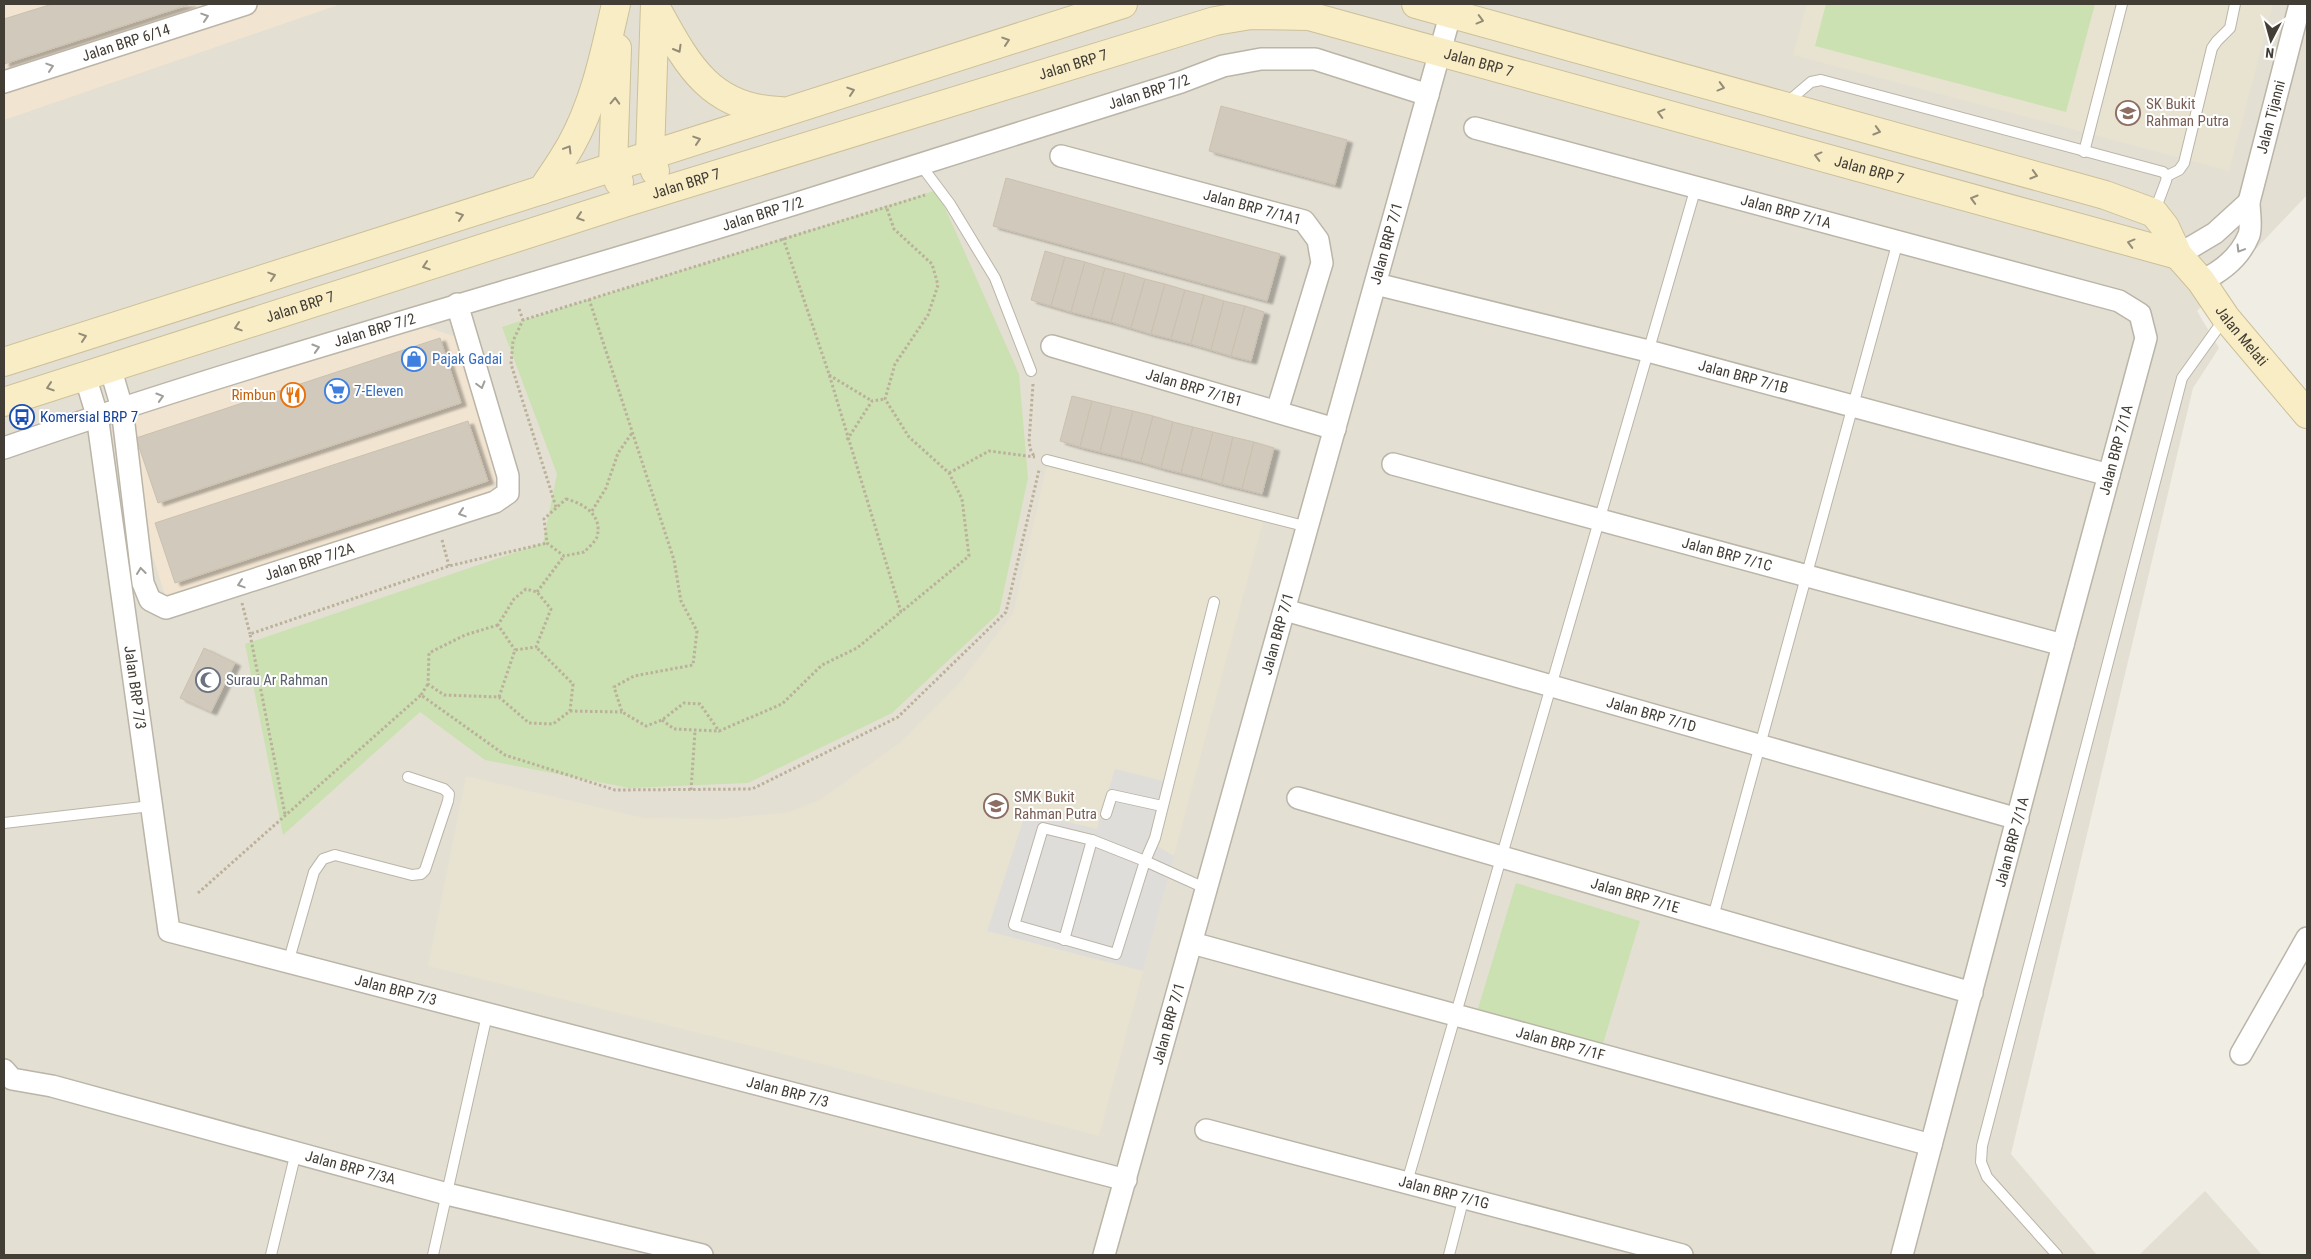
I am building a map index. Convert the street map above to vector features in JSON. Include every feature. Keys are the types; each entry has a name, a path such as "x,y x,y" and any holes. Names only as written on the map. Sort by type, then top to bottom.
{"main road":[{"path":"617,4 613,167 627,202"},
{"path":"542,190 571,144 590,101 604,60 617,4"},
{"path":"4,362 1122,4"},
{"path":"1416,4 1784,104 2095,192 2154,213 2165,227 2178,255"},
{"path":"655,5 681,54 697,74 717,91 740,103 756,108 787,111"},
{"path":"655,5 650,155 661,192"},
{"name":"Jalan BRP 7","path":"4,402 627,202 1215,20 1251,15 1309,16 2178,255"},
{"name":"Jalan Melati","path":"2178,255 2201,281 2226,318 2307,414"}],"street":[{"name":"Jalan BRP 6/14","path":"4,82 243,4"},
{"name":"Jalan Tijanni","path":"2201,281 2218,273 2232,262 2250,233 2249,202 2300,4"},
{"name":"Jalan BRP 7/1","path":"1104,1255 1451,12"},
{"name":"Jalan BRP 7/2","path":"4,448 97,415 457,304 720,227 1181,82 1223,66 1261,59 1315,58 1428,95"},
{"name":"Jalan BRP 7/1A","path":"1475,128 2119,301 2140,314 2146,338 1902,1255"},
{"name":"Jalan BRP 7/1A1","path":"1061,156 1304,221 1318,240 1322,263 1277,411"},
{"path":"2178,255 2215,233 2249,202"},
{"name":"Jalan BRP 7/1B","path":"1376,284 1648,351 2110,476"},
{"name":"Jalan BRP 7/2A","path":"98,372 122,408 143,583 150,600 166,608 495,502 508,493 508,476 457,304"},
{"name":"Jalan BRP 7/1B1","path":"1052,346 1335,428"},
{"name":"Jalan BRP 7/3","path":"98,372 97,415 169,931 1126,1180"},
{"name":"Jalan BRP 7/1C","path":"1393,464 2063,645"},
{"name":"Jalan BRP 7/1D","path":"1285,610 2018,819"},
{"name":"Jalan BRP 7/1E","path":"1298,798 1972,993"},
{"path":"2240,1054 2307,938"},
{"name":"Jalan BRP 7/1F","path":"1192,943 1931,1145"},
{"name":"Jalan BRP 7/3A","path":"4,1070 12,1079 52,1086 447,1194 702,1255"},
{"name":"Jalan BRP 7/1G","path":"1206,1130 1682,1255"}],"lane":[{"path":"2084,152 2122,4"},
{"path":"2154,213 2167,176 2179,170 2184,163 2212,48 2230,28 2235,4"},
{"path":"1784,104 1811,82 1821,80 2163,172 2167,176"},
{"path":"920,164 940,190 995,278 1031,371"},
{"path":"1407,1182 1696,187"},
{"path":"1713,917 1898,241"},
{"path":"2057,1255 1987,1177 1981,1162 1982,1146 2182,378 2226,318"},
{"path":"1044,460 1308,527"},
{"path":"1207,889 1145,861 1092,840 1043,828 1014,925 1116,954 1145,861 1155,838 1214,602"},
{"path":"288,963 314,872 323,859 335,855 412,875 421,874 425,870 449,794 444,789 408,776"},
{"path":"1106,814 1112,795 1162,806"},
{"path":"4,823 151,806"},
{"path":"1064,940 1092,840"},
{"path":"433,1255 487,1015"},
{"path":"271,1255 296,1152"},
{"path":"1449,1255 1464,1197"}],"path":[{"path":"556,507 511,364 513,340 522,320 940,190"},
{"path":"662,720 674,728 694,731 719,731 782,704 822,665 858,648 969,556 962,499 948,473 909,437 885,400 895,364 928,316 938,285 932,264 894,229 886,206"},
{"path":"783,238 829,374 847,441 900,612"},
{"path":"589,299 674,560 681,601 697,631 693,665 634,676 614,687 622,712"},
{"path":"1031,371 1033,384 1029,442 1035,457"},
{"path":"829,374 872,401 885,400"},
{"path":"847,441 872,401"},
{"path":"592,512 606,488 618,452 632,432"},
{"path":"421,695 505,755 615,790 752,790 898,717 1006,612 1044,460 1035,457 989,451 948,473"},
{"path":"537,592 564,556 584,552 597,538 597,525 592,512 579,502 566,499 544,519 547,542 564,556"},
{"path":"438,520 449,566"},
{"path":"250,634 449,566 547,542"},
{"path":"238,585 250,634 285,815"},
{"path":"198,893 421,695 428,684 429,653 465,635 498,625 514,599 526,589 537,592 551,609 536,647"},
{"path":"498,625 515,650"},
{"path":"536,647 573,684 570,711"},
{"path":"515,650 536,647"},
{"path":"499,697 515,650"},
{"path":"428,684 444,695 499,697 528,723 553,724 570,711 622,712 646,726 662,720 684,703 700,704 719,731"},
{"path":"691,790 694,731"}],"shaded area":[{"path":"4,4 2307,4 2307,195 2197,311 2219,348 2193,388 2011,1154 2097,1255 4,1255"},
{"path":"4,4 341,4 4,120"},
{"name":"SK Bukit Rahman Putra","path":"1807,4 2273,4 2229,171 1793,55"},
{"path":"418,324 459,338 499,475 489,495 166,599 144,527 130,415"},
{"name":"SMK Bukit Rahman Putra","path":"1047,465 1194,502 1263,522 1099,1136 767,1050 428,966 466,776 644,818 718,819 789,812 820,800 901,742 962,680 1013,613"},
{"path":"1115,769 1175,784 1157,846 1174,856 1143,971 987,931 1026,812 1097,829"},
{"path":"2205,1191 2262,1255 2139,1255"}],"green space":[{"path":"1826,4 2095,4 2066,112 1815,46"},
{"path":"937,190 1019,374 1028,478 999,613 892,713 748,783 629,788 485,760 420,712 283,835 245,644 543,543 557,474 502,327"},
{"path":"1516,883 1640,921 1602,1047 1477,1012"}],"building":[{"path":"52,4 191,4 4,64 4,19"},
{"path":"1221,106 1347,140 1335,185 1209,151"},
{"path":"1006,178 1280,254 1267,301 993,226"},
{"path":"1045,251 1065,257 1051,306 1031,300"},
{"path":"1065,257 1085,262 1071,312 1051,306"},
{"path":"1085,262 1105,268 1091,317 1071,312"},
{"path":"1105,268 1125,273 1111,322 1091,317"},
{"path":"1125,273 1145,279 1131,328 1111,322"},
{"path":"1145,279 1165,284 1151,334 1131,328"},
{"path":"1165,284 1185,290 1171,339 1151,334"},
{"path":"1185,290 1204,295 1191,344 1171,339"},
{"path":"1204,295 1224,301 1211,350 1191,344"},
{"path":"1224,301 1245,306 1231,356 1211,350"},
{"path":"1245,306 1264,312 1251,361 1231,356"},
{"path":"440,338 461,403 158,503 136,438"},
{"path":"1072,396 1092,401 1080,447 1060,441"},
{"path":"1092,401 1112,406 1100,452 1080,447"},
{"path":"1112,406 1133,411 1121,457 1100,452"},
{"path":"1133,411 1153,416 1141,462 1121,457"},
{"path":"1153,416 1173,422 1161,468 1141,462"},
{"path":"468,421 488,481 175,583 155,523"},
{"path":"1173,422 1193,427 1181,473 1161,468"},
{"path":"1193,427 1213,432 1201,478 1181,473"},
{"path":"1213,432 1233,437 1222,484 1201,478"},
{"path":"1233,437 1254,442 1242,489 1222,484"},
{"path":"1254,442 1274,448 1262,494 1242,489"},
{"name":"Surau Ar Rahman","path":"204,648 235,663 211,712 180,698"}],"place":[{"name":"SK Bukit Rahman Putra","path":"2128,113"},
{"name":"Pajak Gadai","path":"414,359"},
{"name":"7-Eleven","path":"337,391"},
{"name":"Rimbun","path":"293,395"},
{"name":"Komersial BRP 7","path":"22,417"},
{"name":"Surau Ar Rahman","path":"208,680"},
{"name":"SMK Bukit Rahman Putra","path":"996,806"}]}
